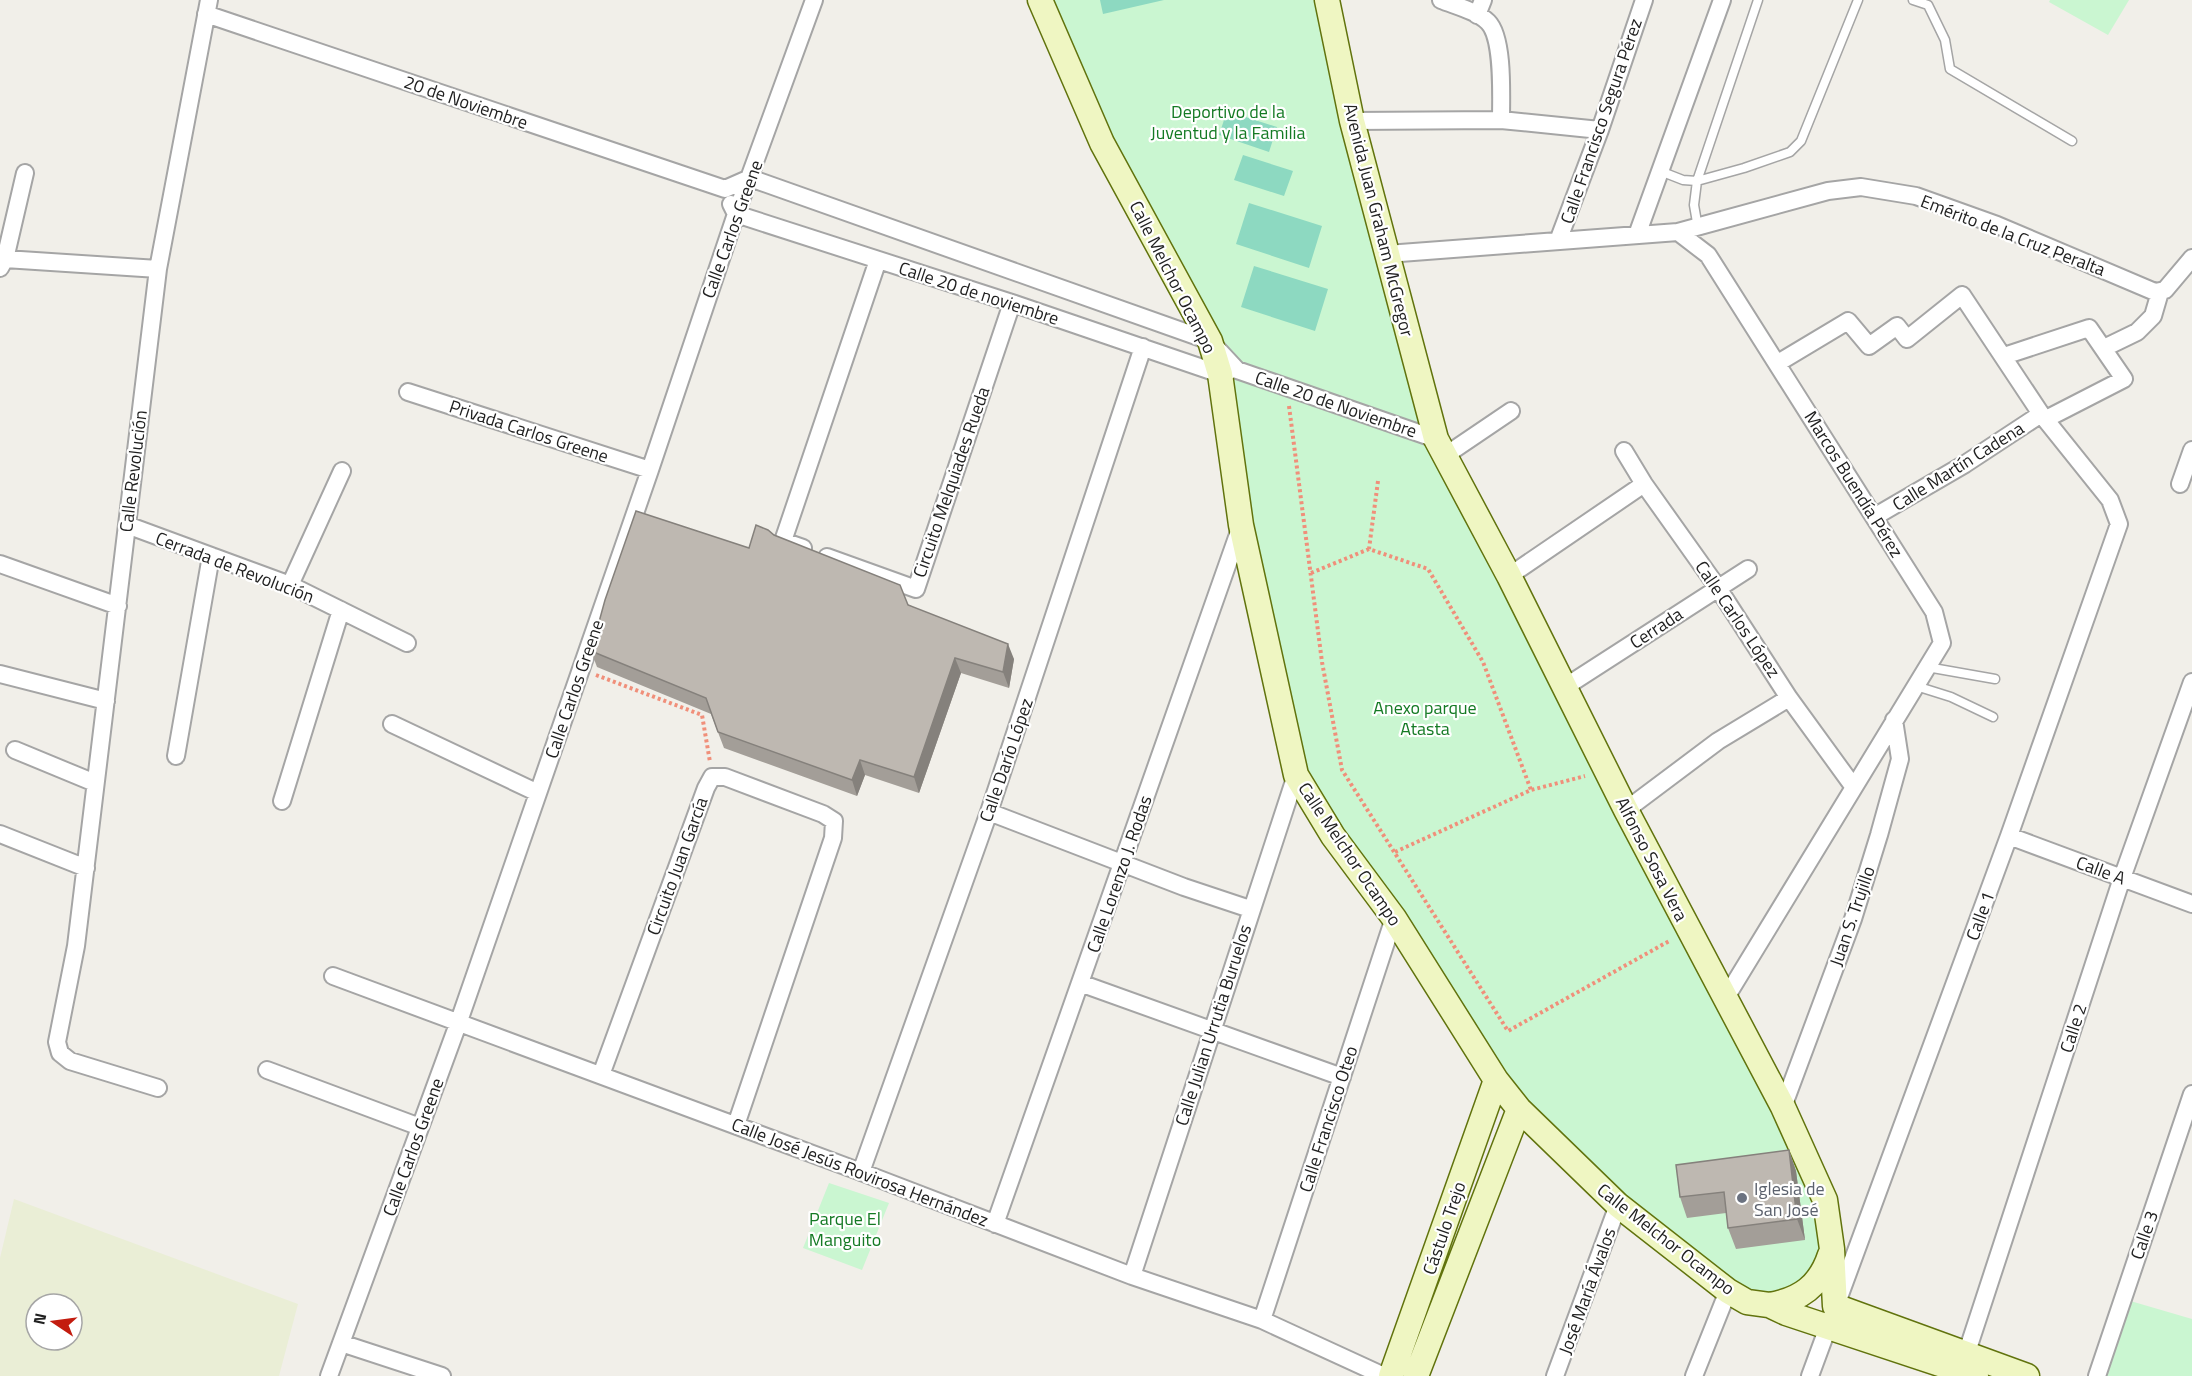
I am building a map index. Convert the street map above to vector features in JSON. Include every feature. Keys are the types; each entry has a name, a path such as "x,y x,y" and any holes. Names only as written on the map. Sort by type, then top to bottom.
{"street":[{"name":"Calle Carlos Greene","path":"329,1376 458,1024 736,214 814,0"},
{"name":"Calle Melchor Ocampo","path":"1040,0 1102,143 1228,372 1241,525 1296,775 1333,836 1394,918 1496,1080 1519,1109 1618,1205 1728,1291 1747,1302 1769,1305 1786,1313 1832,1308 1966,1370 2027,1376"},
{"name":"Avenida Juan Graham McGregor","path":"1327,0 1353,121 1387,254 1441,447"},
{"path":"1441,0 1480,7 1490,24 1501,58 1501,120"},
{"name":"Calle Francisco Segura Pérez","path":"1558,242 1600,130 1644,0"},
{"path":"1637,235 1722,0"},
{"name":"20 de Noviembre","path":"208,7 725,189"},
{"name":"Calle Revolución","path":"158,1088 70,1061 60,1053 57,1042 76,946 158,269 208,7"},
{"path":"1353,121 1501,120 1600,130"},
{"path":"25,173 3,264 158,269"},
{"path":"736,214 725,189 750,178"},
{"name":"Calle 20 de noviembre","path":"750,178 1210,341"},
{"name":"Emérito de la Cruz Peralta","path":"1678,232 1828,191 1861,186 1916,196 1997,225 2155,292 2160,292"},
{"name":"Calle 20 de noviembre","path":"736,214 1143,347 1228,372"},
{"path":"1387,254 1678,232"},
{"name":"Marcos Buendía Pérez","path":"1678,232 1708,255 1778,363 1934,612 1942,643 1725,999"},
{"path":"2004,356 2090,328 2104,348 2137,332 2153,316 2160,292 2165,290 2192,258"},
{"name":"Circuito Melquiades Rueda","path":"878,260 783,541 916,589 1012,303"},
{"path":"1778,363 1848,321 1869,346 1897,326 1907,339 1962,295 2044,417"},
{"name":"Calle Darío López","path":"861,1172 989,812 1143,347"},
{"name":"Calle Martín Cadena","path":"1874,517 2044,417 2124,380 2104,348"},
{"name":"Calle 20 de Noviembre","path":"1228,372 1286,388 1441,447"},
{"name":"Privada Carlos Greene","path":"408,392 650,470"},
{"path":"1441,447 1511,411"},
{"name":"Calle 1","path":"1810,1376 1832,1308 2009,836 2119,524 2110,500 2044,417"},
{"name":"Alfonso Sosa Vera","path":"1441,447 1509,576 1626,810 1782,1107 1825,1200 1832,1249 1832,1308"},
{"path":"2180,484 2192,450"},
{"name":"Calle Carlos López","path":"1623,451 1718,588 1789,698 1853,786"},
{"path":"290,585 342,471"},
{"path":"1509,576 1644,484"},
{"name":"Cerrada de Revolución","path":"127,525 290,585 406,643"},
{"name":"Calle Lorenzo J. Rodas","path":"995,1224 1241,525"},
{"path":"177,756 211,556"},
{"path":"0,564 118,606"},
{"name":"Cerrada","path":"1565,687 1748,569"},
{"path":"282,801 341,610"},
{"path":"0,674 106,701"},
{"name":"Calle 2","path":"1966,1370 2122,878 2192,682"},
{"path":"1626,810 1718,741 1789,698"},
{"name":"Juan S. Trujillo","path":"1782,1107 1845,941 1879,835 1900,759 1894,720"},
{"path":"392,724 538,793"},
{"path":"15,750 96,783"},
{"name":"Calle Julian Urrutia Buruelos","path":"1132,1276 1296,775"},
{"name":"Circuito Juan García","path":"601,1075 706,788 712,777 725,777 823,814 834,821 833,838 736,1125"},
{"path":"989,812 1251,909"},
{"path":"0,834 86,868"},
{"name":"Calle A","path":"2009,836 2192,904"},
{"name":"Calle Francisco Oteo","path":"1262,1320 1394,918"},
{"name":"Calle José Jesús Rovirosa Hernández","path":"333,976 736,1125 1132,1276 1262,1320 1384,1376"},
{"path":"1080,983 1342,1077"},
{"path":"267,1070 420,1127"},
{"name":"Cástulo Trejo","path":"1391,1376 1496,1080"},
{"name":"Calle 3","path":"2097,1376 2192,1094"},
{"name":"Cástulo Trejo","path":"1416,1376 1519,1109"},
{"name":"José María Ávalos","path":"1556,1376 1618,1205"},
{"path":"1769,1305 1788,1302 1811,1287 1824,1271 1832,1249"},
{"path":"1698,1375 1728,1291"},
{"path":"341,1343 442,1376"}],"lane":[{"path":"1698,228 1694,205 1697,181 1758,0"},
{"path":"1660,171 1683,180 1697,181 1790,152 1801,141 1858,0"},
{"path":"1913,0 1928,4 1944,40 1950,69 2072,141"},
{"path":"1928,667 1995,679"},
{"path":"1916,686 1951,697 1993,717"}],"path":[{"path":"1286,388 1322,662 1341,770 1508,1031 1671,940"},
{"path":"1369,549 1378,481"},
{"path":"1311,574 1369,549 1428,569 1483,663 1531,790"},
{"path":"580,669 702,715 712,777"},
{"path":"1395,852 1531,790 1606,770"}],"green space":[{"name":"Anexo parque Atasta","path":"1040,0 1326,0 1436,439 1825,1200 1819,1279 1747,1302 1519,1109 1296,775 1210,341"},
{"path":"1100,0 1164,0 1103,14"},
{"path":"2050,0 2129,0 2108,35 2049,2"},
{"name":"Deportivo de la Juventud y la Familia","path":"1227,111 1277,127 1269,152 1219,135"},
{"path":"1243,155 1293,171 1284,196 1234,180"},
{"path":"1249,203 1322,226 1309,268 1236,244"},
{"path":"1254,266 1328,289 1315,331 1241,307"},
{"name":"Parque El Manguito","path":"829,1183 889,1203 862,1270 803,1248"},
{"path":"14,1199 298,1304 279,1376 0,1376 0,1258"},
{"path":"2127,1300 2192,1319 2192,1376 2100,1376"}],"building":[{"path":"636,511 749,548 756,525 774,535 900,585 908,605 1008,644 1003,672 955,658 914,777 860,760 852,780 718,732 706,698 591,651 605,600"},
{"path":"1789,1150 1797,1219 1728,1228 1724,1192 1680,1197 1676,1165"}],"place":[{"name":"Iglesia de San José","path":"1742,1198"}]}
